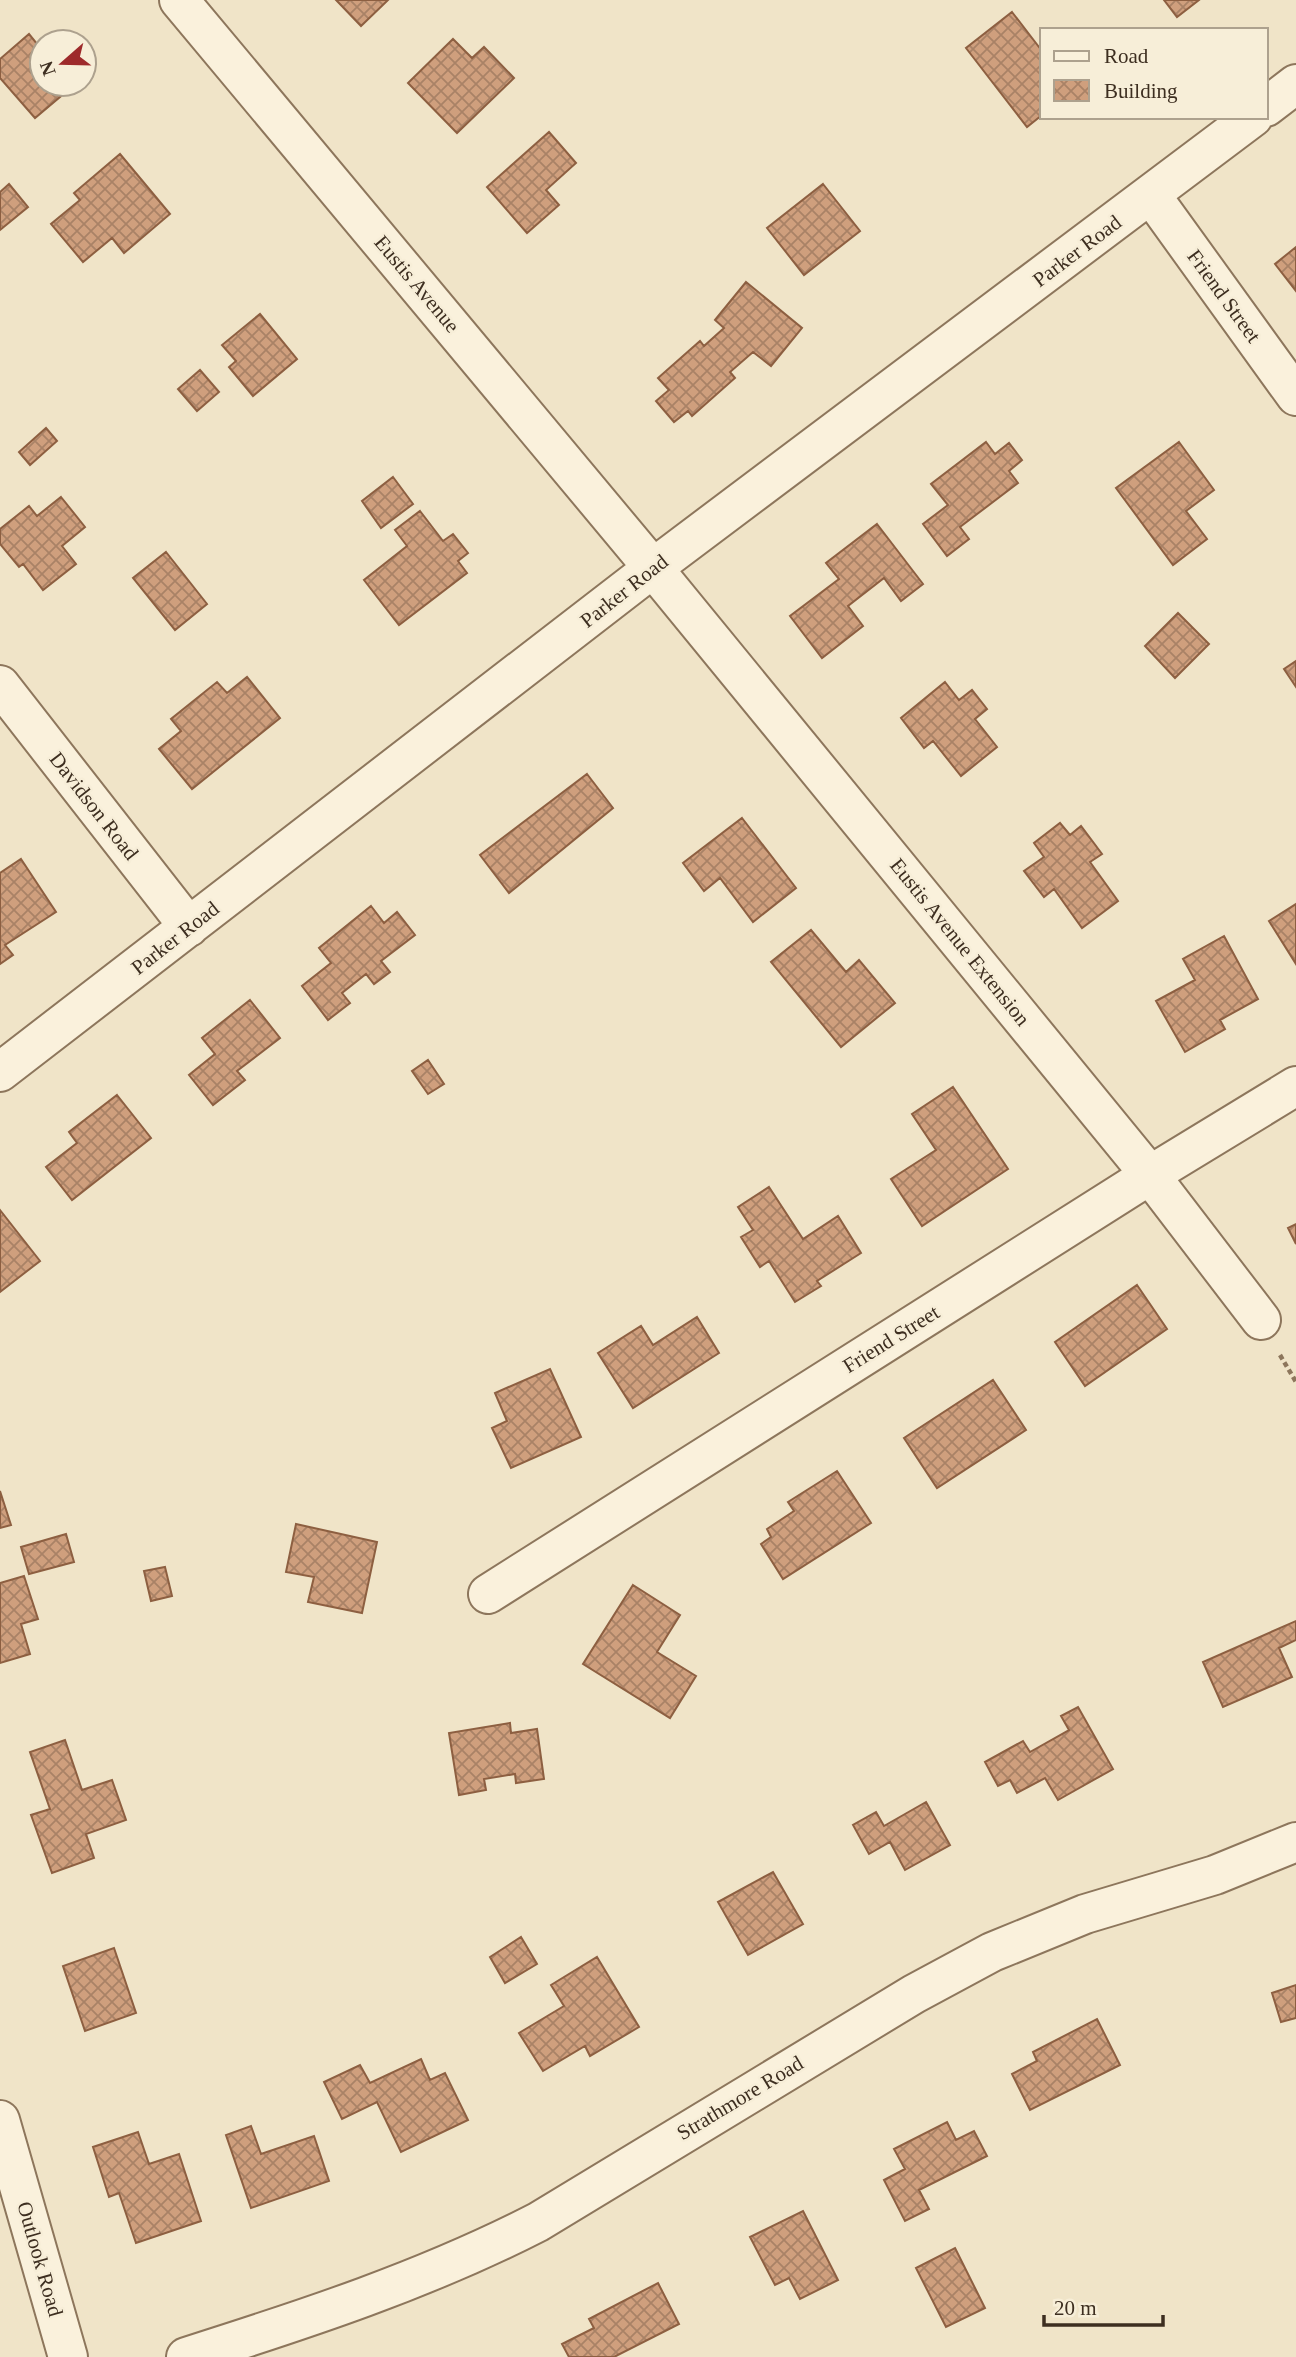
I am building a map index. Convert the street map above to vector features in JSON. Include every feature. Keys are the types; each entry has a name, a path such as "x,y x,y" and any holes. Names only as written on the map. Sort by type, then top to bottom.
{"street":[{"name":"Eustis Avenue","path":"179,0 653,568"},
{"path":"1268,105 1296,84"},
{"name":"Parker Road","path":"0,1072 653,568 1250,119"},
{"name":"Friend Street","path":"1151,195 1296,396"},
{"name":"Eustis Avenue Extension","path":"653,568 1150,1175 1261,1320"},
{"name":"Davidson Road","path":"0,685 189,928"},
{"name":"Friend Street","path":"488,1594 1150,1175 1296,1086"},
{"name":"Strathmore Road","path":"186,2357 377,2294 495,2244 538,2222 914,1994 1028,1936 1085,1914 1215,1875 1296,1842"},
{"name":"Outlook Road","path":"0,2120 68,2357"}],"building":[{"path":"336,0 388,0 361,26"},
{"path":"1164,0 1199,0 1177,17"},
{"path":"1012,12 1040,48 1040,117 1027,127 966,48"},
{"path":"28,35 28,98 59,98 35,118 0,78 0,59"},
{"path":"453,39 472,58 484,47 514,78 457,133 408,83"},
{"path":"549,132 576,163 546,190 559,205 527,233 487,187"},
{"path":"120,154 170,214 124,253 112,238 83,262 51,224 80,200 74,193"},
{"path":"9,184 28,207 0,230 0,192"},
{"path":"823,184 860,231 804,275 767,228"},
{"path":"1296,247 1296,291 1275,264"},
{"path":"746,282 802,328 771,366 753,352 730,372 735,378 692,416 688,411 674,422 656,401 669,390 658,378 700,341 704,346 724,328 715,320"},
{"path":"260,314 297,359 253,396 229,367 236,361 222,345"},
{"path":"200,370 219,392 197,411 178,389"},
{"path":"46,428 57,441 30,465 19,452"},
{"path":"986,442 995,454 1009,443 1022,460 1009,471 1018,483 960,527 969,539 947,556 923,524 948,505 931,484"},
{"path":"1179,442 1214,490 1186,511 1207,539 1173,565 1116,488"},
{"path":"393,477 413,504 381,528 362,501"},
{"path":"61,497 85,527 62,546 76,564 43,590 23,564 19,567 0,544 0,529 29,506 37,516"},
{"path":"420,511 443,541 453,534 468,553 458,561 467,573 399,625 364,580 407,546 395,530"},
{"path":"877,524 923,584 901,601 884,578 848,606 863,626 822,658 790,616 839,579 826,563"},
{"path":"166,552 207,604 175,630 133,578"},
{"path":"1178,613 1209,644 1175,678 1145,646"},
{"path":"1296,661 1296,687 1284,669"},
{"path":"247,677 280,718 192,789 159,749 181,731 171,719 217,682 227,693"},
{"path":"945,682 959,700 972,690 987,709 975,719 997,747 961,776 933,741 924,748 901,718"},
{"path":"587,774 613,808 509,893 480,855"},
{"path":"742,818 796,888 753,922 720,878 704,891 683,863"},
{"path":"1060,823 1070,835 1081,826 1102,854 1090,862 1118,901 1082,928 1054,889 1044,897 1024,871 1044,857 1034,843"},
{"path":"21,859 56,912 5,945 13,955 0,964 0,873"},
{"path":"1296,904 1296,964 1269,921"},
{"path":"371,906 384,923 397,912 415,935 381,961 390,972 374,984 366,974 342,993 350,1003 328,1020 302,986 331,963 319,948"},
{"path":"811,930 846,972 859,960 895,1003 841,1047 771,962"},
{"path":"1224,936 1258,999 1220,1020 1225,1029 1185,1052 1156,1001 1195,980 1183,959"},
{"path":"250,1000 280,1038 237,1071 245,1080 213,1105 189,1075 215,1054 202,1038"},
{"path":"428,1060 444,1084 428,1094 412,1071"},
{"path":"953,1087 1008,1169 922,1226 891,1179 936,1150 912,1114"},
{"path":"117,1095 151,1138 72,1200 46,1167 77,1143 69,1132"},
{"path":"769,1187 803,1239 838,1216 861,1253 817,1281 821,1286 795,1302 769,1261 760,1267 741,1237 753,1230 738,1207"},
{"path":"0,1210 40,1261 0,1292"},
{"path":"1296,1224 1296,1244 1288,1228"},
{"path":"1137,1285 1167,1329 1085,1386 1055,1342"},
{"path":"697,1317 719,1353 633,1408 598,1353 641,1326 653,1345"},
{"path":"550,1369 581,1437 511,1468 492,1428 507,1421 495,1393"},
{"path":"993,1380 1026,1430 937,1488 904,1438"},
{"path":"837,1471 871,1523 783,1579 761,1544 771,1537 767,1529 794,1511 788,1502"},
{"path":"0,1491 11,1525 0,1528"},
{"path":"296,1524 377,1542 362,1613 308,1602 314,1577 286,1572"},
{"path":"66,1534 74,1562 29,1574 21,1547"},
{"path":"165,1567 172,1596 151,1601 144,1571"},
{"path":"24,1576 38,1619 21,1624 30,1654 0,1663 0,1583"},
{"path":"633,1585 680,1615 657,1652 696,1676 670,1718 583,1664"},
{"path":"1296,1621 1296,1640 1279,1648 1292,1677 1223,1707 1203,1662"},
{"path":"1078,1707 1113,1769 1058,1800 1045,1778 1017,1793 1010,1780 998,1786 985,1762 1023,1741 1030,1752 1069,1730 1061,1716"},
{"path":"510,1723 511,1733 537,1729 544,1779 516,1783 515,1774 484,1779 486,1790 459,1795 449,1733"},
{"path":"65,1740 82,1790 112,1780 126,1820 86,1834 94,1858 52,1873 31,1815 50,1809 30,1752"},
{"path":"926,1802 950,1845 905,1870 890,1842 869,1854 853,1825 876,1812 884,1826"},
{"path":"773,1872 803,1924 748,1955 718,1902"},
{"path":"521,1937 537,1964 505,1983 490,1957"},
{"path":"114,1948 136,2013 85,2031 63,1966"},
{"path":"597,1957 639,2027 590,2056 585,2046 543,2071 519,2033 564,2006 551,1985"},
{"path":"1296,1985 1296,2018 1281,2022 1272,1993"},
{"path":"1097,2019 1120,2065 1030,2110 1012,2074 1037,2061 1033,2052"},
{"path":"421,2059 430,2080 445,2073 468,2120 401,2152 377,2102 342,2119 324,2082 360,2065 370,2083"},
{"path":"947,2122 956,2140 974,2131 987,2156 919,2190 929,2209 905,2221 884,2180 905,2169 894,2149"},
{"path":"251,2126 261,2154 314,2136 329,2181 251,2208 226,2135"},
{"path":"138,2132 149,2164 179,2154 201,2221 136,2243 119,2193 109,2197 93,2147"},
{"path":"803,2211 838,2280 800,2299 789,2278 775,2285 750,2237"},
{"path":"955,2248 985,2308 946,2327 916,2268"},
{"path":"658,2283 679,2324 614,2357 569,2357 562,2344 594,2328 589,2319"}]}
